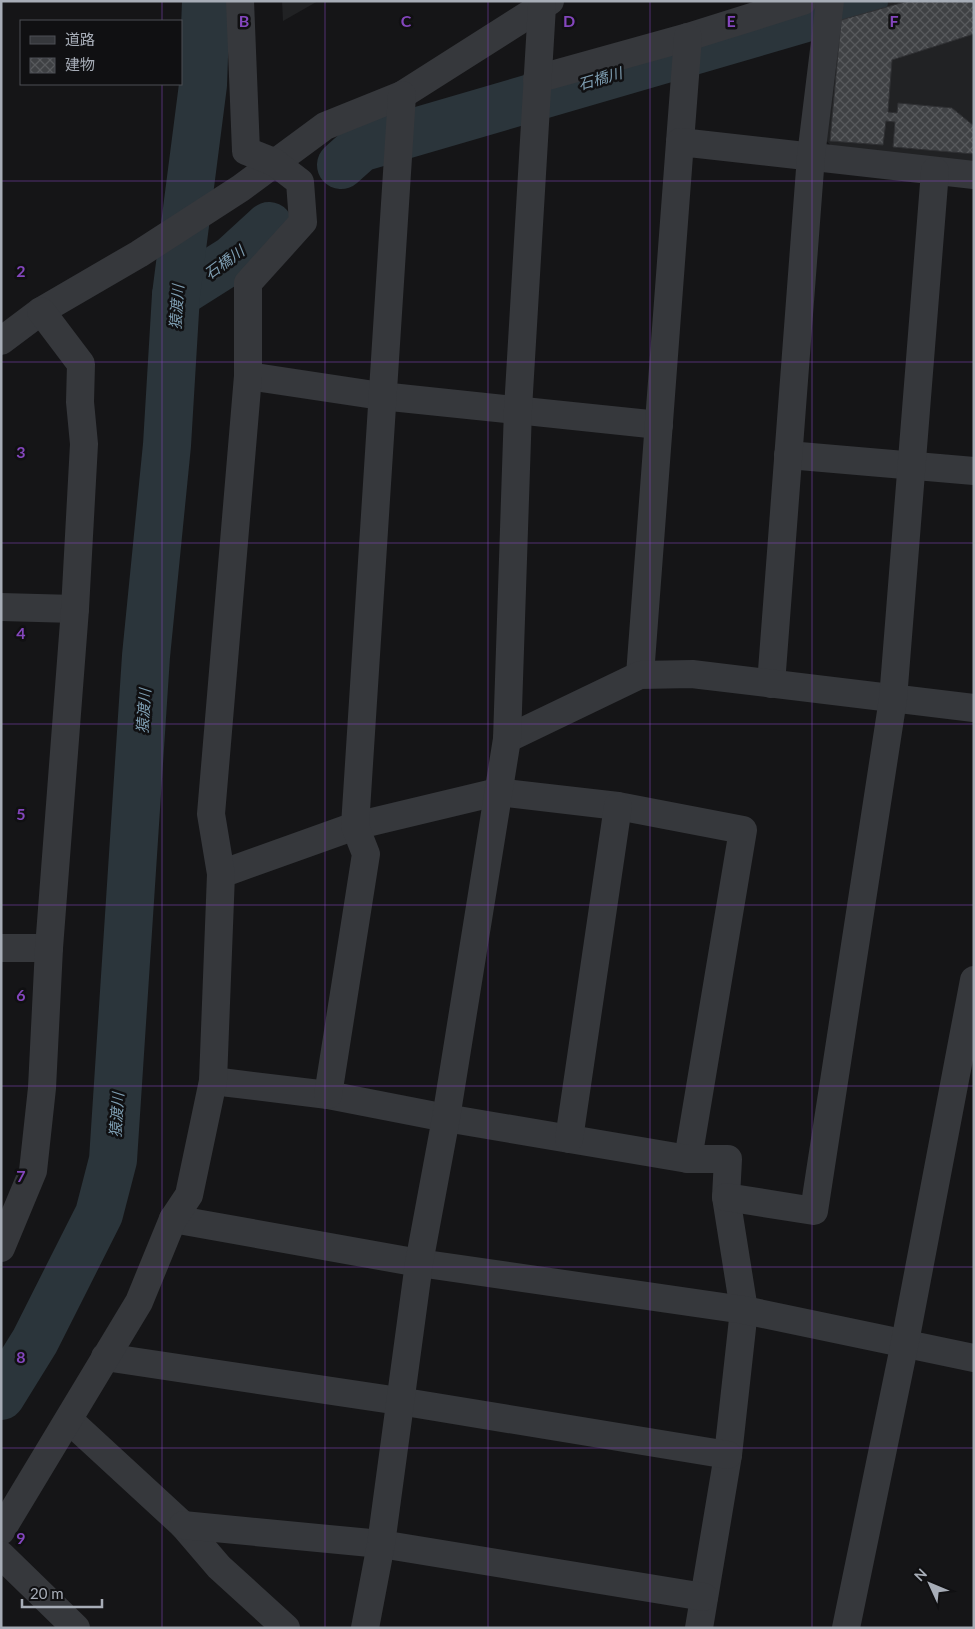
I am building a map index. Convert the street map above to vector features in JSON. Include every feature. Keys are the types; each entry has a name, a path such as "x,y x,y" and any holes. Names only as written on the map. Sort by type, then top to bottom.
{"street":[{"path":"1,1531 139,1302 173,1219 189,1195 213,1081 221,874 211,814 248,376 248,283 303,222 300,182 274,162 246,151 240,1"},
{"path":"536,91 687,46 803,1"},
{"path":"365,1628 381,1544 419,1263 446,1118 507,739 518,409 536,91 546,4"},
{"path":"1,341 41,311 139,254 241,188 325,126 402,95 546,4"},
{"path":"771,684 812,156 829,14"},
{"path":"640,675 687,46"},
{"path":"328,1095 366,854 355,826 381,396 402,95"},
{"path":"680,142 974,175"},
{"path":"726,1197 814,1211 893,699 914,465 935,171"},
{"path":"1,1248 33,1171 42,1088 49,948 75,609 84,444 80,402 81,364 41,311"},
{"path":"248,376 381,396 518,409 659,426"},
{"path":"788,455 974,471"},
{"path":"1,607 75,609"},
{"path":"507,739 640,675 692,674 974,708"},
{"path":"221,874 355,826 497,792 618,806 743,830 688,1159"},
{"path":"569,1139 618,806"},
{"path":"1,948 49,948"},
{"path":"846,1628 905,1342 974,980"},
{"path":"213,1081 328,1095 446,1118 688,1159 728,1159 726,1197 744,1310 728,1455 699,1628"},
{"path":"173,1219 419,1263 744,1310 905,1342 974,1358"},
{"path":"105,1357 400,1401 728,1455"},
{"path":"69,1420 183,1525 219,1566 286,1628"},
{"path":"183,1525 381,1544 704,1597"},
{"path":"1,1555 76,1628"}],"shaded area":[{"path":"282,1 318,1 283,21"},
{"path":"886,1 974,1 974,165 836,151 822,136 837,15"}],"building":[{"path":"908,1 974,1 974,34 892,60 888,112 897,113 898,103 952,108 974,126 974,154 893,147 895,122 886,121 883,145 830,141 841,20"}],"waterway":[{"name":"猿渡川","path":"1,1396 35,1341 99,1214 113,1160 146,656 167,445 176,295 203,85 206,1"},
{"name":"石橋川","path":"341,165 360,148 864,1"},
{"name":"石橋川","path":"176,295 233,259 269,226"}]}
